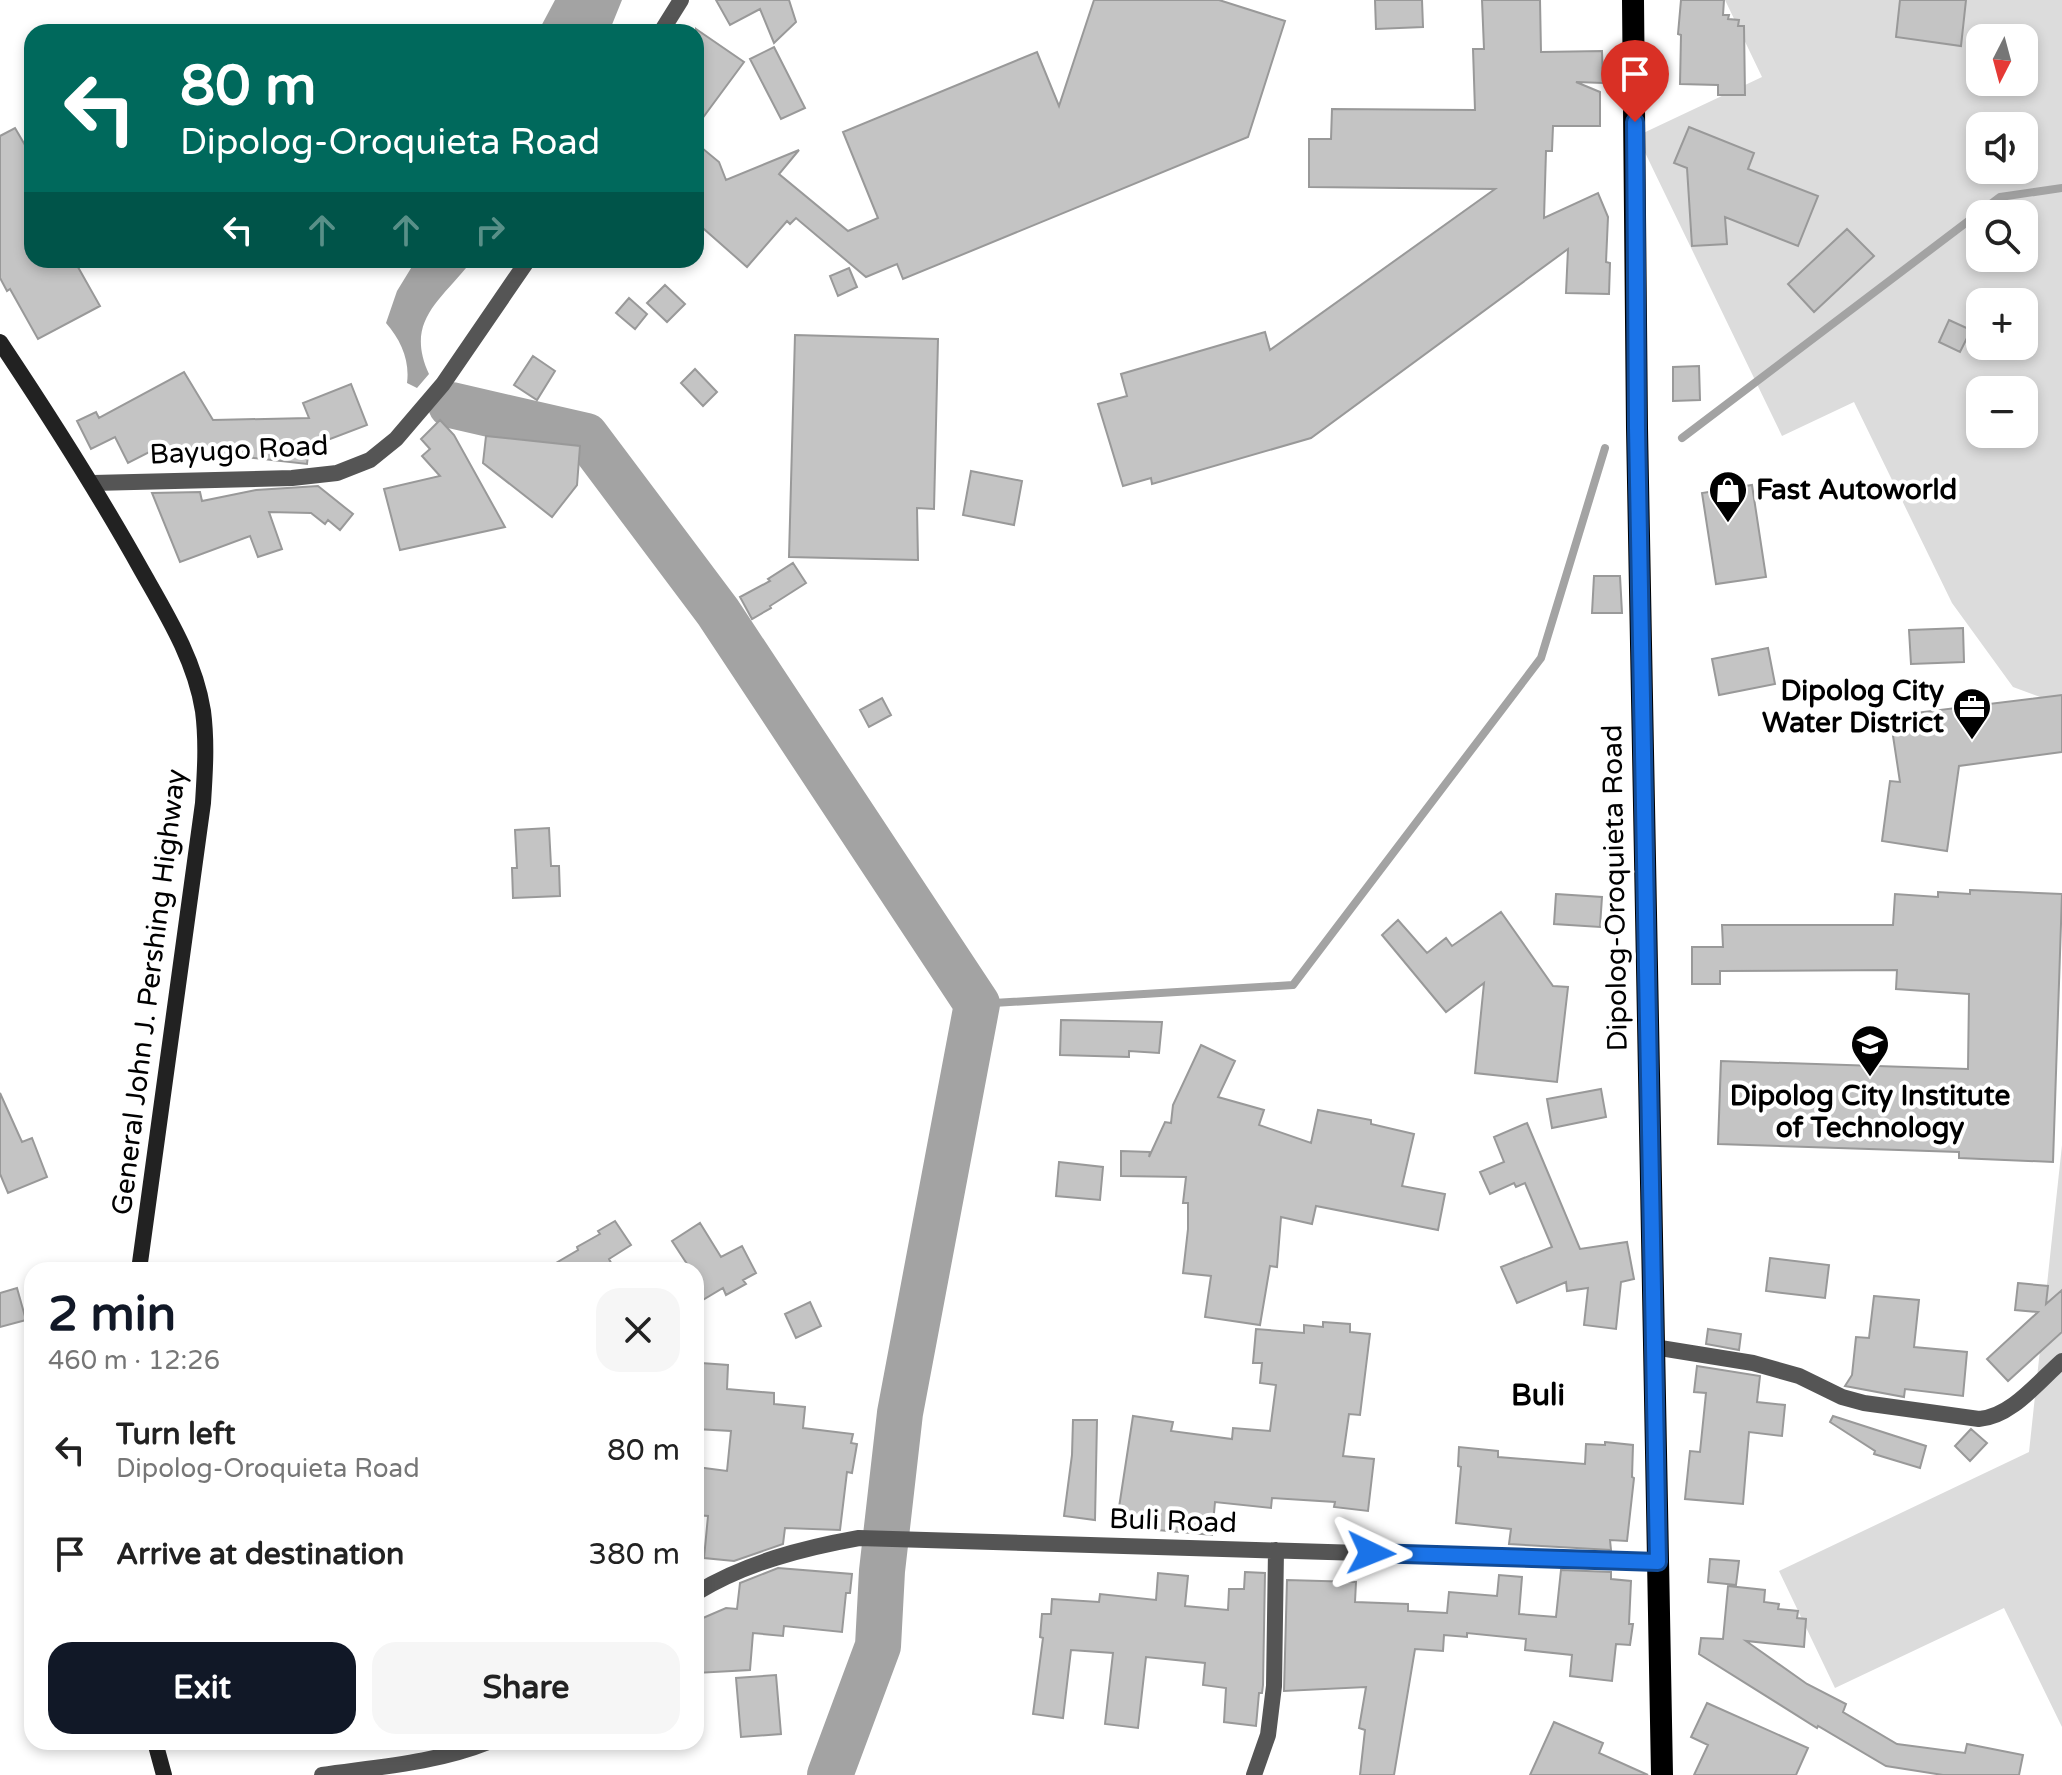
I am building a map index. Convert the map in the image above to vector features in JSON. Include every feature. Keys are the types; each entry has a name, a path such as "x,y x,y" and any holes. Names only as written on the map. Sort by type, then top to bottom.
{"highway":[{"name":"Dipolog-Oroquieta Road","path":"1633,0 1637,428 1662,1775"}],"main road":[{"name":"General John J. Pershing Highway","path":"0,342 93,483 172,624 191,667 203,710 206,752 203,803 140,1262"},
{"path":"157,1750 164,1775"}],"street":[{"path":"666,24 681,0"},
{"name":"Bayugo Road","path":"93,483 292,478 337,473 370,460 396,439 443,384 523,268"},
{"path":"1654,1347 1753,1363 1799,1376 1842,1397 1864,1403 1979,1419 1991,1418 2005,1411 2062,1361"},
{"name":"Buli Road","path":"704,1589 805,1548 859,1538 1658,1562"},
{"path":"1254,1775 1268,1735 1274,1686 1276,1550"},
{"path":"322,1775 396,1765 469,1750"}],"shaded area":[{"path":"555,0 622,0 612,24 542,24"},
{"path":"1725,0 2062,0 2062,705 2013,687 1952,603 1854,402 1782,436 1637,136 1762,77"},
{"path":"411,268 466,268 435,304 423,328 423,357 429,374 417,388 407,383 403,351 386,323 397,291"},
{"path":"2062,1145 2062,1727 2004,1608 1835,1688 1779,1571 2029,1452"}],"building":[{"path":"716,0 789,0 796,22 774,43 760,9 730,25"},
{"path":"1094,0 1219,0 1285,21 1248,137 903,279 897,264 866,277 796,218 790,224 787,221 747,267 704,229 704,150 719,162 726,180 799,150 779,174 848,231 878,218 843,132 1037,52 1059,106"},
{"path":"1375,0 1422,0 1423,27 1376,29"},
{"path":"1482,0 1540,0 1541,52 1602,51 1603,83 1576,82 1600,92 1600,126 1553,126 1552,151 1546,151 1544,218 1598,193 1608,217 1606,262 1610,263 1609,294 1566,293 1568,249 1311,438 1152,484 1151,478 1123,486 1098,404 1127,396 1121,374 1265,332 1270,350 1495,189 1309,187 1309,139 1331,139 1332,109 1475,110 1473,49 1484,49"},
{"path":"1681,0 1724,0 1723,15 1739,20 1738,26 1744,26 1745,95 1718,95 1718,85 1680,84 1681,35 1678,34"},
{"path":"1900,0 1966,0 1961,46 1896,37"},
{"path":"704,34 744,62 704,116"},
{"path":"774,47 805,108 781,119 750,59"},
{"path":"1689,127 1754,153 1748,169 1818,196 1798,246 1725,217 1727,244 1692,246 1687,168 1674,163"},
{"path":"15,128 24,143 24,268 79,268 100,306 38,339 10,289 7,291 0,278 0,136"},
{"path":"1847,229 1874,256 1814,312 1788,284"},
{"path":"849,268 857,287 838,296 830,276"},
{"path":"665,285 685,304 667,322 647,303"},
{"path":"629,298 647,314 635,329 616,313"},
{"path":"1949,320 1966,328 1966,340 1960,352 1939,342"},
{"path":"795,335 938,339 934,509 917,508 918,560 789,557"},
{"path":"533,356 555,371 537,400 514,385"},
{"path":"1699,366 1700,400 1673,401 1673,367"},
{"path":"695,369 717,392 703,406 681,383"},
{"path":"184,372 213,420 309,418 303,403 351,384 367,425 309,447 307,464 159,447 128,463 115,437 91,449 77,421 96,412 99,418"},
{"path":"440,420 454,435 505,527 400,550 384,489 440,476 422,456 430,449 421,439"},
{"path":"486,436 580,446 577,485 552,517 483,463"},
{"path":"971,471 1022,481 1014,525 963,515"},
{"path":"1752,485 1766,577 1716,584 1702,493"},
{"path":"318,486 353,514 340,530 328,520 325,524 311,513 269,512 282,549 258,557 250,536 180,562 152,493 200,492 202,501 256,490"},
{"path":"793,563 806,583 752,619 740,597 770,581 768,579"},
{"path":"1594,576 1620,576 1622,613 1592,613"},
{"path":"1963,628 1964,662 1911,664 1909,630"},
{"path":"1768,648 1775,684 1719,695 1712,659"},
{"path":"2062,695 2062,752 1959,766 1947,851 1882,841 1890,781 1900,782 1890,716"},
{"path":"882,698 891,715 869,727 860,710"},
{"path":"549,828 551,866 559,866 560,896 513,898 512,868 517,868 515,830"},
{"path":"1970,890 2062,894 2053,1162 1959,1158 1959,1152 1718,1144 1721,1061 1968,1069 1969,994 1896,989 1897,970 1720,971 1720,984 1692,984 1692,947 1723,947 1722,925 1893,925 1895,894 1938,897 1938,892 1970,894"},
{"path":"1556,894 1602,897 1600,927 1554,924"},
{"path":"1501,912 1553,986 1568,987 1557,1082 1475,1073 1484,983 1446,1012 1382,935 1398,920 1427,953 1446,938 1452,946"},
{"path":"1061,1020 1162,1022 1159,1053 1129,1051 1129,1057 1060,1055"},
{"path":"1201,1045 1235,1061 1218,1097 1264,1110 1259,1125 1311,1143 1318,1110 1371,1120 1371,1124 1414,1134 1402,1186 1445,1194 1438,1230 1316,1206 1312,1224 1281,1217 1277,1267 1270,1266 1260,1325 1205,1317 1211,1276 1183,1273 1188,1229 1188,1203 1183,1203 1186,1177 1121,1176 1121,1151 1150,1152 1149,1157 1165,1122 1171,1123 1173,1105"},
{"path":"1601,1089 1606,1117 1552,1128 1547,1099"},
{"path":"0,1093 22,1142 32,1138 47,1177 8,1193 0,1174"},
{"path":"1527,1123 1580,1249 1627,1242 1634,1279 1621,1282 1616,1329 1584,1325 1588,1288 1567,1291 1566,1282 1517,1303 1501,1267 1552,1247 1525,1183 1516,1187 1514,1183 1490,1194 1480,1172 1504,1162 1494,1137"},
{"path":"1059,1162 1103,1167 1100,1200 1056,1196"},
{"path":"615,1221 631,1245 609,1259 611,1262 558,1262 600,1234 598,1231"},
{"path":"700,1223 721,1257 742,1246 756,1273 743,1280 746,1284 726,1295 723,1288 704,1299 704,1262 686,1262 672,1241"},
{"path":"1770,1258 1829,1265 1825,1298 1766,1291"},
{"path":"2018,1283 2048,1286 2046,1304 2062,1290 2062,1332 2008,1381 1987,1359 2038,1312 2015,1310"},
{"path":"17,1288 24,1321 0,1327 0,1293"},
{"path":"1874,1296 1919,1300 1914,1347 1967,1352 1963,1396 1905,1389 1904,1397 1845,1386 1852,1375 1856,1337 1869,1338"},
{"path":"810,1302 821,1326 796,1338 785,1314"},
{"path":"1323,1322 1350,1324 1350,1332 1370,1334 1360,1415 1349,1414 1343,1456 1374,1459 1368,1511 1334,1507 1335,1502 1272,1498 1271,1508 1215,1502 1212,1535 1158,1530 1158,1519 1118,1514 1133,1416 1173,1422 1171,1431 1232,1439 1233,1428 1270,1431 1276,1385 1260,1383 1262,1363 1253,1363 1256,1329 1304,1333 1304,1325 1323,1327"},
{"path":"1708,1329 1741,1334 1739,1350 1706,1344"},
{"path":"704,1363 728,1365 727,1389 774,1393 774,1404 805,1407 803,1428 853,1434 851,1443 857,1444 852,1473 847,1472 840,1530 785,1528 783,1544 734,1561 704,1558 708,1516 704,1516 704,1468 727,1471 731,1431 704,1429"},
{"path":"1697,1366 1760,1376 1757,1402 1785,1405 1782,1436 1749,1432 1743,1504 1685,1499 1690,1451 1700,1452 1706,1393 1694,1392"},
{"path":"1833,1416 1926,1446 1920,1468 1874,1454 1875,1451 1830,1422"},
{"path":"1073,1420 1097,1420 1095,1520 1064,1516"},
{"path":"1971,1429 1987,1443 1970,1461 1955,1446"},
{"path":"1605,1442 1633,1445 1634,1478 1627,1541 1610,1540 1611,1550 1509,1544 1511,1529 1456,1523 1461,1467 1458,1466 1459,1447 1498,1451 1498,1457 1585,1464 1586,1444 1605,1445"},
{"path":"1710,1559 1739,1561 1736,1585 1708,1582"},
{"path":"778,1568 852,1574 850,1593 846,1593 842,1632 784,1626 783,1636 753,1633 750,1670 704,1673 704,1618 726,1608 737,1609 740,1583"},
{"path":"1561,1570 1611,1572 1611,1579 1631,1581 1629,1624 1633,1624 1630,1645 1616,1644 1612,1681 1570,1676 1572,1655 1525,1650 1526,1639 1467,1633 1467,1637 1444,1635 1443,1651 1415,1649 1394,1775 1360,1775 1365,1730 1359,1728 1366,1687 1284,1691 1287,1580 1356,1582 1355,1602 1408,1604 1408,1611 1447,1613 1449,1592 1497,1596 1499,1575 1522,1577 1519,1614 1556,1617"},
{"path":"1245,1572 1265,1573 1263,1685 1262,1693 1259,1693 1256,1726 1224,1722 1226,1688 1203,1685 1205,1663 1146,1657 1138,1728 1105,1724 1113,1653 1071,1650 1063,1718 1033,1714 1043,1638 1040,1637 1042,1614 1051,1614 1052,1599 1099,1602 1100,1594 1156,1600 1158,1573 1188,1576 1185,1606 1228,1610 1229,1589 1244,1589"},
{"path":"1728,1586 1765,1590 1764,1602 1779,1604 1778,1609 1798,1611 1797,1618 1806,1619 1804,1647 1746,1641 1807,1684 1846,1704 1843,1712 1897,1744 1965,1753 1967,1744 2023,1755 2019,1775 1943,1775 1886,1766 1817,1728 1699,1654 1701,1638 1723,1639"},
{"path":"776,1675 781,1734 741,1737 736,1678"},
{"path":"1707,1703 1808,1748 1796,1775 1694,1775 1708,1745 1691,1737"},
{"path":"1554,1722 1603,1743 1599,1753 1648,1775 1530,1775"}],"waterway":[{"path":"1682,438 2000,197 2062,188"},
{"path":"451,405 586,436 718,612 977,1004 900,1413 882,1571 878,1646 830,1775"},
{"path":"977,1004 1293,985 1541,658 1605,448"}],"place":[{"name":"Fast Autoworld","path":"1728,524"},
{"name":"Dipolog City Water District","path":"1972,741"},
{"name":"Dipolog City Institute of Technology","path":"1870,1078"}],"district":[{"name":"Buli","path":"1538,1395"}],"route":[{"path":"1371,1553 1658,1562 1637,428 1635,122"}]}
